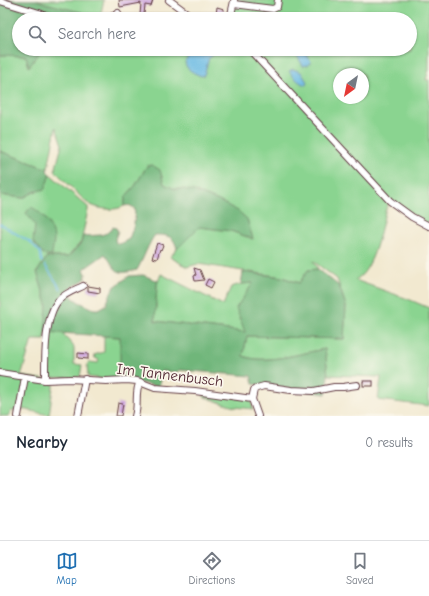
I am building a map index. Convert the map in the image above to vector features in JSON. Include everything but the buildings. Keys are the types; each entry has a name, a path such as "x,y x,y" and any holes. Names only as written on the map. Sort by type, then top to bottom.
{"street":[{"path":"169,0 185,12"},
{"path":"0,1 36,12"},
{"path":"232,12 234,2 273,9 278,3"},
{"path":"255,56 390,202 412,218 429,226"},
{"path":"45,380 47,331 55,306 58,300 83,286"},
{"name":"Im Tannenbusch","path":"0,373 45,380 127,380 140,382 155,388 195,391 252,399"},
{"path":"18,416 25,378"},
{"path":"82,416 85,379"},
{"path":"135,416 138,408 137,386 140,382"},
{"path":"258,416 252,399 254,390 257,388 264,386 291,390 314,391 357,385"},
{"path":"78,416 81,400 83,398"}],"green space":[{"path":"0,0 37,0 80,12 12,12 12,55 0,55"},
{"path":"37,0 104,0 101,12 80,12"},
{"path":"232,0 429,0 429,69 426,80 429,80 429,225 390,201 370,263 361,276 355,280 429,308 429,406 378,400 381,377 328,375 325,349 272,359 243,356 247,336 344,339 346,306 337,279 313,261 318,269 308,270 300,283 282,277 198,264 187,267 170,257 199,227 231,231 253,239 247,219 227,205 209,197 183,189 175,189 164,184 161,174 147,166 135,186 126,196 124,206 115,209 105,209 94,206 86,202 55,171 62,145 56,127 48,168 0,151 0,55 26,56 29,66 37,56 417,56 417,12 229,12"},
{"path":"26,56 37,56 29,67"},
{"path":"0,151 48,168 47,171 50,174 45,189 34,192 23,198 0,195"},
{"path":"152,165 160,170 164,184 175,189 194,191 219,201 238,211 247,219 253,239 231,231 199,227 177,249 174,241 170,237 155,235 150,242 137,270 120,272 114,268 105,254 84,269 86,274 85,279 68,290 72,297 94,309 99,309 106,305 113,288 129,276 143,275 158,281 155,321 245,332 236,308 253,283 241,284 243,272 282,277 299,283 308,270 318,269 339,286 346,306 344,339 247,336 243,356 272,359 325,349 328,375 326,394 253,384 251,376 180,370 177,372 161,371 159,387 120,378 120,337 45,332 47,304 37,272 47,257 68,257 81,243 83,236 101,235 107,233 113,227 118,231 115,239 116,243 120,244 129,239 134,225 135,210 133,207 124,206 126,196 135,186 147,166"},
{"path":"50,174 88,207 88,210 81,242 68,257 47,257 37,272 47,304 45,340 32,340 21,376 54,381 49,415 18,408 17,411 11,411 8,416 0,416 0,195 23,198 45,188"},
{"path":"31,207 43,216 52,230 54,239 52,255 44,255 33,242 35,225 26,213"},
{"path":"161,274 223,305 231,287 241,284 254,283 245,332 155,321 157,284"},
{"path":"49,332 62,333 74,347 74,364 82,365 80,377 48,378 47,364"},
{"path":"104,336 121,337 120,378 104,379 88,377 87,365 89,362 98,363 99,360 95,358 94,355 104,352"},
{"path":"204,393 251,400 253,409 234,407 204,397"}],"water":[{"path":"190,56 212,56 209,58 204,75 201,76 189,69 185,62"},
{"path":"297,56 307,56 311,61 308,65 303,66"},
{"path":"293,69 301,72 307,82 306,85 299,82 289,71"}],"waterway":[{"path":"0,224 30,242 40,252 42,262"},
{"path":"45,265 61,289"}]}
